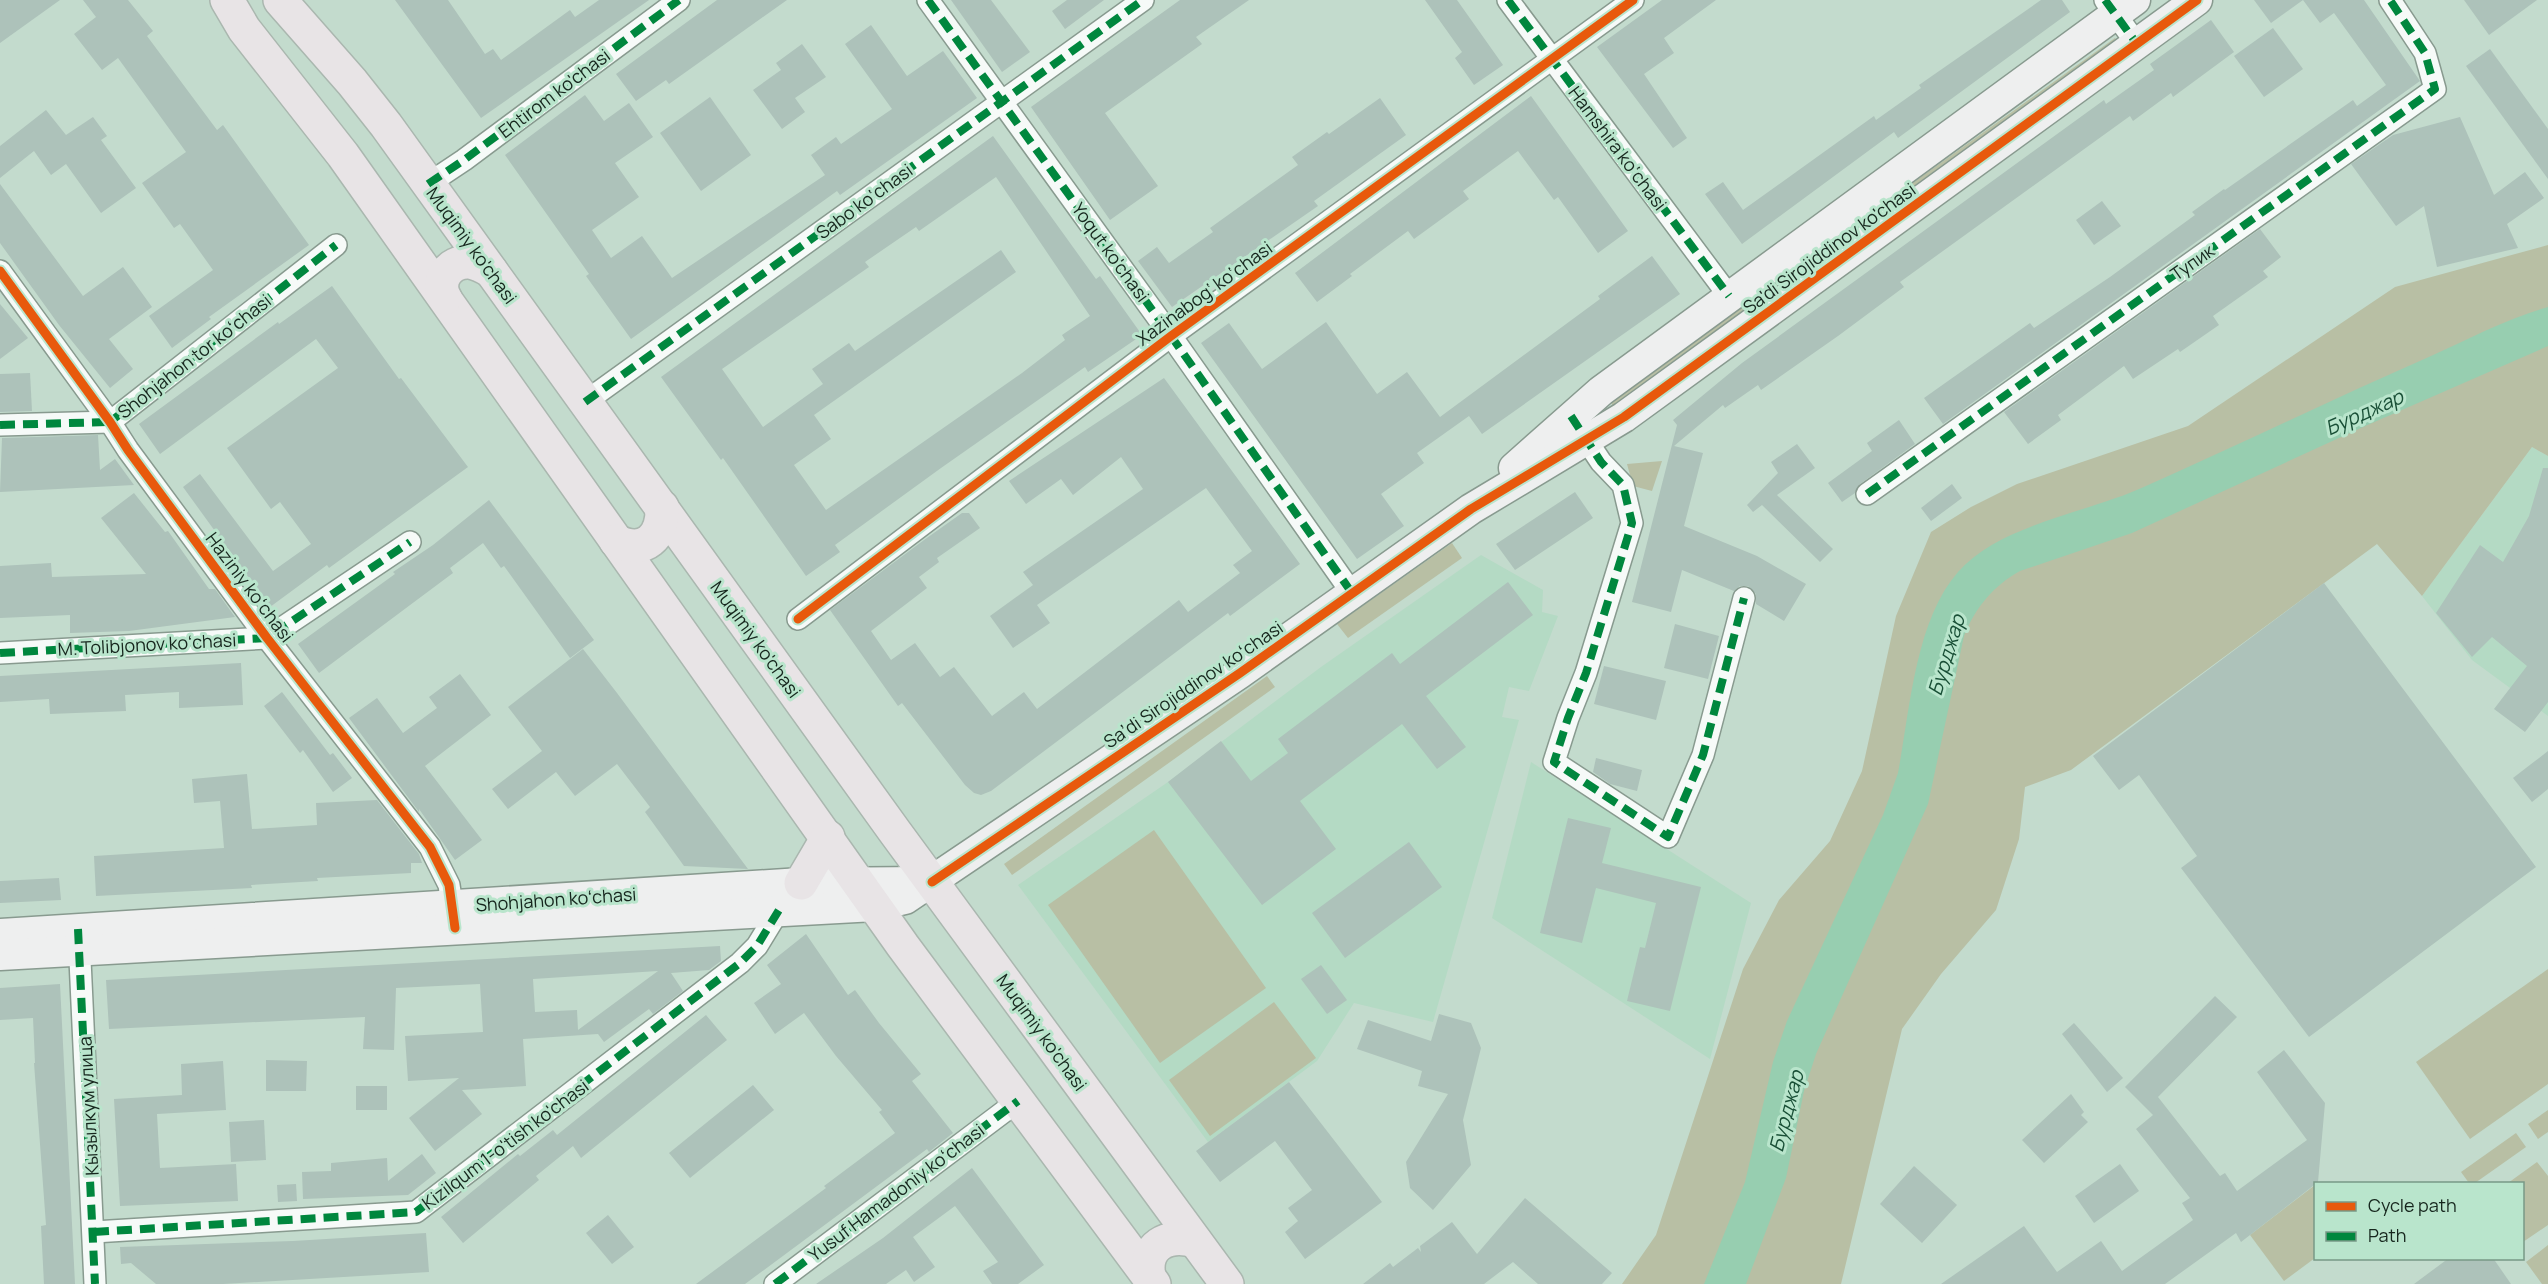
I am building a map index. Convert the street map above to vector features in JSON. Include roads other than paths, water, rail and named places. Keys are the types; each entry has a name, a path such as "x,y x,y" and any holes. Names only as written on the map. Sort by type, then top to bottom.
{"main road":[{"path":"218,0 244,29"},
{"name":"Muqimiy ko'chasi","path":"226,0 244,29 343,155 828,837 892,900 1195,1241 1227,1284"},
{"name":"Muqimiy ko'chasi","path":"280,0 352,82 662,507 892,900 1018,1101 1151,1281"},
{"path":"304,0 352,82"},
{"path":"445,298 440,286 451,267 467,262 491,271"},
{"path":"616,541 634,546 651,541 661,526 662,507"},
{"path":"801,883 828,837"},
{"path":"1151,1281 1149,1256 1159,1243 1177,1238 1195,1241"}],"street":[{"name":"Ehtirom ko'chasi","path":"428,184 464,160 679,0"},
{"name":"Yoqut ko'chasi","path":"928,0 1172,336 1352,593"},
{"name":"Sabo ko‘chasi","path":"585,402 1143,0"},
{"name":"Hamshira ko‘chasi","path":"1508,0 1729,296"},
{"name":"Xazinabog‘ ko‘chasi","path":"798,619 1172,336 1633,0"},
{"name":"Sa'di Sirojiddinov ko'chasi","path":"1578,428 1624,417 2197,0"},
{"name":"Тупик","path":"1867,494 2435,89 2425,53 2390,0"},
{"name":"Sa'di Sirojiddinov ko'chasi","path":"1471,509 1578,428 1729,296 2118,5"},
{"path":"2118,5 2137,44"},
{"name":"Shohjahon tor koʻchasi","path":"0,425 110,422 336,245"},
{"name":"Haziniy koʻchasi","path":"0,271 128,450 267,638 430,848 449,885 454,917"},
{"path":"1578,428 1601,462 1623,485 1632,522 1586,673 1554,762 1668,837 1703,754 1744,598"},
{"name":"Saʼdi Sirojiddinov koʻchasi","path":"892,900 1240,673 1471,509"},
{"path":"267,638 410,542"},
{"name":"M. Tolibjonov koʻchasi","path":"0,653 267,638"},
{"name":"Shohjahon koʻchasi","path":"0,955 79,940 454,917 801,883 892,900"},
{"name":"Shohjahon koʻchasi","path":"454,917 779,910 892,900"},
{"name":"Kizilqum 1-o'tish ko'chasi","path":"93,1232 416,1212 740,963 757,946 779,910"},
{"name":"Shohjahon koʻchasi","path":"0,934 79,940"},
{"name":"Кызылкум улица","path":"79,940 95,1284"},
{"name":"Yusuf Hamadoniy koʻchasi","path":"775,1284 1018,1101"}],"water":[{"name":"Бурджар","path":"2548,307 2548,346 2363,427 2132,533 2020,571 1986,598 1964,636 1928,804 1816,1054 1804,1091 1786,1178 1746,1284 1704,1284 1745,1182 1773,1062 1787,1021 1883,815 1898,773 1916,667 1923,641 1932,615 1958,572 1997,542 2021,531 2146,486 2489,329"}]}
